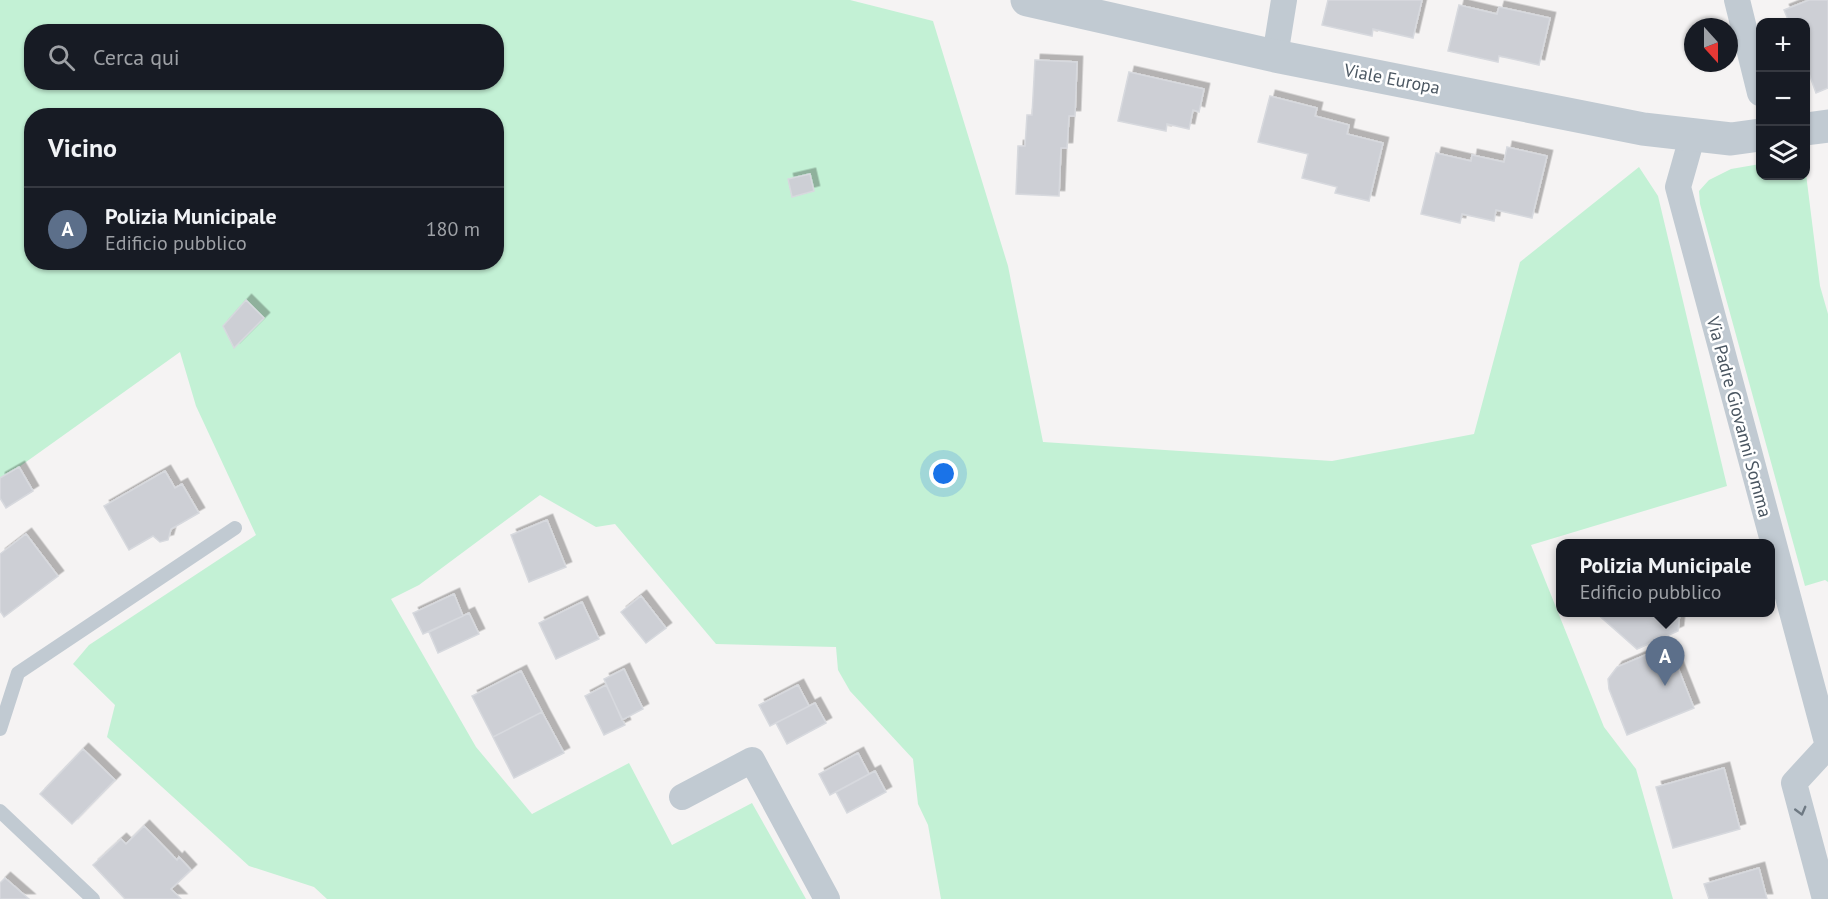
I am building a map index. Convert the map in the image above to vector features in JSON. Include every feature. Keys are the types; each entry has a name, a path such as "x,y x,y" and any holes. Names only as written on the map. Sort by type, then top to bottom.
{"street":[{"name":"Viale Europa","path":"1027,0 1275,56 1643,129 1731,139 1756,136"},
{"path":"1275,56 1284,0"},
{"path":"1737,0 1756,74"},
{"path":"1810,128 1828,126"},
{"name":"Via Padre Giovanni Somma","path":"1693,134 1678,187 1773,539"},
{"name":"Via Padre Giovanni Somma","path":"1775,548 1827,742"},
{"path":"1825,899 1794,783 1827,742"},
{"path":"682,797 752,760 827,899"}],"lane":[{"path":"0,729 18,673 235,528"},
{"path":"0,811 93,899"}],"green space":[{"path":"0,0 850,0 933,21 1008,266 1043,442 1332,461 1474,434 1520,262 1639,167 1658,196 1727,486 1531,545 1556,607 1556,617 1560,617 1604,727 1636,769 1673,899 941,899 928,825 918,804 913,759 850,691 838,670 836,647 716,644 615,524 596,527 540,495 419,585 391,599 476,747 532,814 629,763 672,845 752,803 806,899 327,899 314,887 249,866 107,737 115,705 73,664 89,645 256,535 196,406 180,352 19,467 0,478"},
{"path":"1756,165 1756,180 1807,180 1820,286 1828,314 1828,582 1825,580 1805,586 1700,204 1699,191 1709,180 1731,169"}],"building":[{"path":"1328,0 1422,0 1413,38 1373,29 1372,36 1322,25"},
{"path":"1809,0 1828,0 1828,88 1816,93 1810,76 1810,18 1787,18 1784,10"},
{"path":"1459,5 1497,14 1499,7 1550,18 1539,65 1499,56 1498,62 1448,51"},
{"path":"1035,60 1077,62 1075,116 1069,116 1067,148 1061,148 1059,196 1016,194 1018,146 1025,146 1027,115 1032,115"},
{"path":"1129,72 1204,89 1199,112 1193,110 1189,129 1167,124 1166,131 1118,121"},
{"path":"1270,96 1317,108 1315,116 1349,125 1347,134 1383,143 1369,201 1335,193 1337,187 1302,178 1308,154 1258,142"},
{"path":"1507,147 1547,156 1532,218 1496,210 1494,221 1462,214 1460,223 1421,214 1436,153 1471,161 1472,155 1504,162"},
{"path":"810,174 814,191 792,197 788,179"},
{"path":"246,300 264,318 234,348 223,326"},
{"path":"19,467 33,491 6,508 0,498 0,478"},
{"path":"165,471 175,488 182,484 199,513 171,529 168,540 160,542 153,536 129,550 104,506"},
{"path":"547,520 566,567 529,582 511,535"},
{"path":"26,534 58,576 4,617 0,611 0,554"},
{"path":"454,594 463,616 423,634 413,613"},
{"path":"641,596 666,628 646,643 621,612"},
{"path":"582,602 599,639 556,659 539,623"},
{"path":"469,613 479,634 438,653 429,632"},
{"path":"1601,617 1679,617 1678,631 1637,649"},
{"path":"1669,645 1694,708 1627,735 1609,689 1608,679 1617,667"},
{"path":"624,669 643,709 622,720 604,679"},
{"path":"521,671 542,712 493,737 472,696"},
{"path":"606,685 625,725 604,735 585,696"},
{"path":"798,685 809,706 770,726 759,705"},
{"path":"815,703 826,723 787,744 776,723"},
{"path":"542,712 564,753 514,778 493,737"},
{"path":"83,749 115,780 72,824 40,794"},
{"path":"858,753 869,774 830,795 819,774"},
{"path":"1724,768 1740,829 1673,848 1656,787"},
{"path":"875,771 886,792 847,813 836,792"},
{"path":"144,826 177,860 179,857 191,870 171,889 181,899 125,899 93,865 121,839 126,844"},
{"path":"1759,868 1767,899 1709,899 1704,884"},
{"path":"5,878 29,899 0,899 0,883"}],"place":[{"name":"Polizia Municipale","path":"1665,686"}]}
